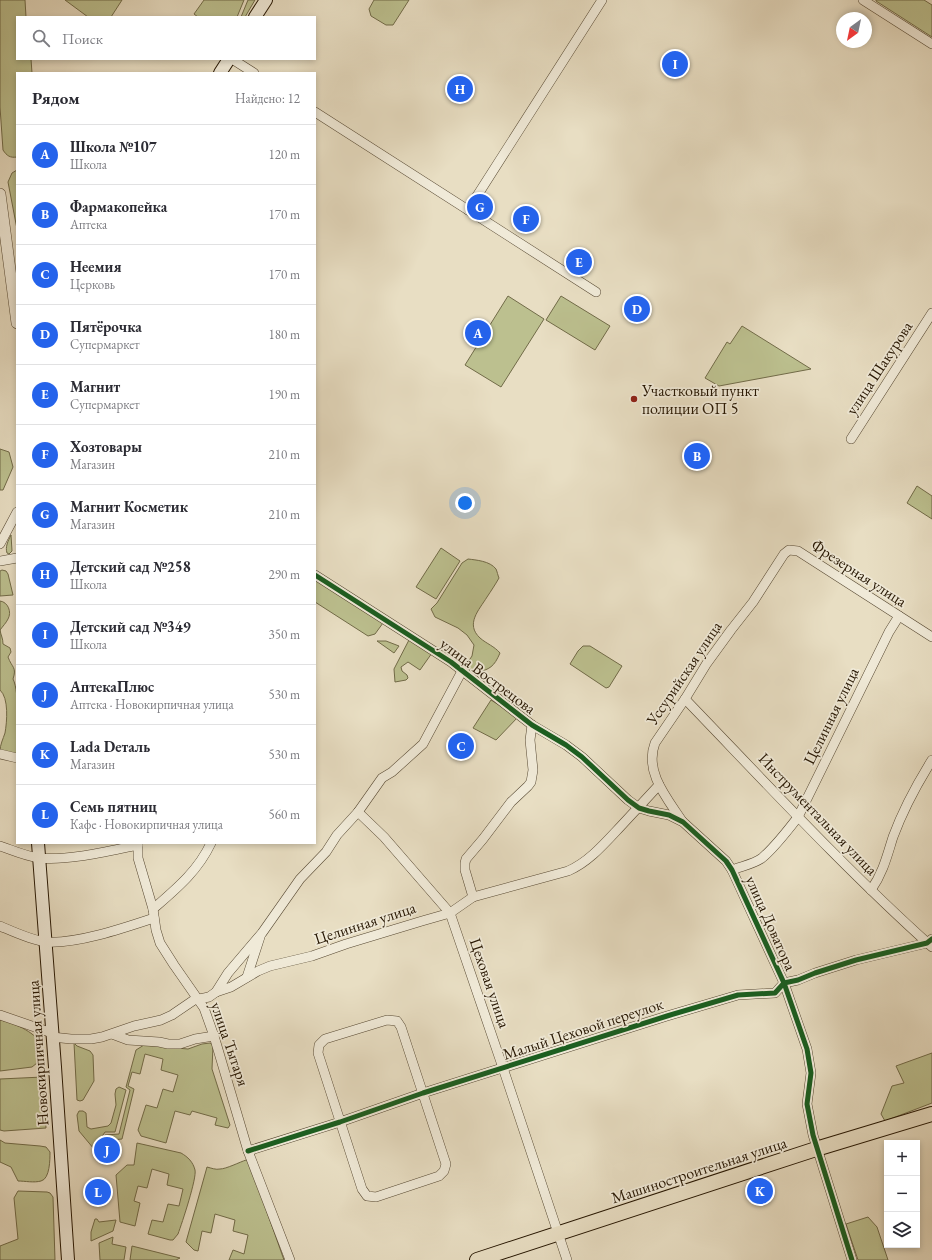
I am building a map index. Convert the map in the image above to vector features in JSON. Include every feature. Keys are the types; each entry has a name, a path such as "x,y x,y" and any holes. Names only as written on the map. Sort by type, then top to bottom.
{"main road":[{"path":"256,16 266,0"},
{"path":"221,72 228,60"},
{"name":"Новокирпичная улица","path":"38,844 68,1260"},
{"name":"Машиностроительная улица","path":"477,1260 816,1149 932,1114"}],"street":[{"path":"468,210 602,0"},
{"path":"863,0 932,44"},
{"path":"234,60 252,72"},
{"path":"316,113 596,292"},
{"path":"0,194 16,315"},
{"name":"улица Шакурова","path":"851,439 932,313"},
{"path":"0,544 16,514"},
{"name":"Фрезерная улица","path":"790,550 798,551 932,637"},
{"name":"Уссурийская улица","path":"683,822 658,785 655,778 652,762 652,749 654,743 685,699 707,663 753,602 784,554 790,550"},
{"path":"0,561 16,558"},
{"name":"улица Вострецова","path":"316,576 452,662 532,725 566,745 639,808"},
{"name":"Целинная улица","path":"732,870 762,858 786,834 798,817 888,632 899,616"},
{"path":"216,992 228,973 262,933 300,879 326,852 337,835 358,812 382,778 392,772 423,744 462,671"},
{"name":"Инструментальная улица","path":"685,699 798,817 871,890 930,943"},
{"path":"472,897 465,870 466,858 483,839 511,802 531,782 533,770 530,740 532,725"},
{"path":"0,754 16,758"},
{"path":"871,890 884,867 902,814 932,760"},
{"name":"Целинная улица","path":"0,1016 52,1035 71,1039 102,1037 134,1026 161,1020 172,1015 194,1000 208,997 216,992 231,987 247,977 270,966 312,956 422,920 450,913 472,897 568,871 579,866 590,858 639,808 658,785"},
{"name":"улица Доватора","path":"639,808 669,815 683,822 726,861 732,870 784,983 803,1036 810,1062 811,1073 807,1104 816,1149 852,1260"},
{"name":"Цеховая улица","path":"358,812 384,837 450,913 567,1260"},
{"path":"0,846 39,858 68,858 138,844"},
{"name":"улица Тытаря","path":"138,844 138,858 153,908 156,930 160,943 178,972 204,1008 214,1036 248,1151 290,1260"},
{"path":"153,908 194,872 210,844"},
{"path":"0,926 24,936 45,942 87,937 132,926 154,918"},
{"path":"247,977 262,933"},
{"name":"Малый Цеховой переулок","path":"248,1151 340,1122 423,1093 667,1016 738,995 775,993 784,983 798,980 815,973 856,960 930,943"},
{"path":"387,1020 397,1021 401,1027 446,1164 444,1171 439,1176 376,1197 367,1196 362,1189 340,1122 318,1054 319,1046 325,1040 387,1020"},
{"path":"112,1034 128,1040 168,1044 180,1044 195,1039 214,1036"}],"green space":[{"path":"0,0 25,0 26,16 16,16 16,60 31,60 32,72 16,72 16,157 9,156 3,150 0,107"},
{"path":"65,0 122,0 112,16 87,16"},
{"path":"204,0 244,0 237,16 197,16 194,14"},
{"path":"248,0 255,0 246,16 241,16"},
{"path":"374,0 409,0 393,25 386,25 371,16 369,9"},
{"path":"924,0 932,5 932,37 876,1"},
{"path":"16,171 16,224 8,182 12,173"},
{"path":"508,296 544,319 501,387 465,365"},
{"path":"561,296 610,326 595,350 546,320"},
{"path":"742,326 811,369 719,386 705,378 727,342 730,344"},
{"path":"0,449 9,452 13,467 3,490 0,490"},
{"path":"917,486 932,496 932,519 907,503"},
{"path":"11,535 12,551 9,554 6,551"},
{"path":"441,548 460,561 436,599 416,587"},
{"path":"468,559 483,561 490,564 496,569 499,578 477,612 474,628 480,638 500,653 491,667 476,673 470,670 468,662 472,656 474,645 467,635 458,628 435,617 431,609 437,603 462,563"},
{"path":"0,571 6,571 8,574 13,595 0,596"},
{"path":"316,580 383,623 375,634 368,636 316,603"},
{"path":"0,601 7,605 10,613 0,630"},
{"path":"0,630 3,644 10,648 11,652 8,657 14,670 13,679 16,690 16,754 0,751 5,733 7,717 5,699 0,690"},
{"path":"410,638 432,653 420,670 408,662 401,667 402,671 408,678 406,680 395,682 394,669"},
{"path":"377,641 386,641 399,646 394,653"},
{"path":"583,646 590,646 622,666 609,687 606,688 570,664"},
{"path":"491,700 518,717 496,740 473,728"},
{"path":"0,1020 17,1025 33,1035 40,1043 42,1049 42,1059 32,1067 0,1071"},
{"path":"74,1043 77,1046 90,1051 93,1055 94,1081 83,1100 80,1101 77,1100"},
{"path":"210,1043 213,1045 212,1069 230,1125 228,1128 215,1125 217,1118 192,1111 190,1115 175,1111 166,1143 141,1136 138,1130 146,1105 157,1108 163,1089 173,1092 178,1075 161,1070 163,1059 145,1054 140,1074 132,1072 128,1086 134,1089 122,1139 102,1141 105,1135 119,1134 130,1090 126,1087 136,1050 144,1045 188,1049"},
{"path":"932,1053 932,1103 885,1121 881,1114 892,1086 904,1083 896,1066"},
{"path":"43,1077 46,1128 0,1130 0,1079"},
{"path":"119,1087 126,1090 115,1132 105,1132 96,1149 94,1149 79,1131 77,1115 79,1111 86,1113 87,1127 91,1129 108,1126 111,1123 116,1105 116,1089"},
{"path":"0,1140 5,1143 46,1147 50,1152 50,1159 46,1177 41,1181 35,1182 18,1181 11,1167 0,1162"},
{"path":"137,1143 181,1153 190,1160 194,1167 194,1182 189,1201 178,1234 173,1240 148,1234 152,1220 163,1222 168,1204 179,1206 183,1189 167,1185 169,1174 152,1169 147,1188 138,1186 134,1201 140,1203 135,1226 120,1222 116,1175 127,1165 134,1165"},
{"path":"246,1160 249,1161 284,1260 229,1260 233,1250 244,1254 248,1235 233,1231 235,1220 215,1214 211,1233 202,1231 198,1251 194,1250 186,1242 207,1167 223,1169"},
{"path":"18,1191 47,1192 53,1197 55,1260 0,1260 0,1246 18,1239 14,1198"},
{"path":"868,1217 877,1227 888,1260 858,1260 846,1224"},
{"path":"95,1219 99,1222 116,1220 113,1231 91,1241 91,1232"},
{"path":"113,1237 112,1244 126,1247 124,1260 100,1260 99,1243"},
{"path":"132,1246 180,1258 176,1260 130,1260"}],"cycle path":[{"path":"316,576 451,662 532,725 566,745 582,757 628,800 639,808 669,815 683,822 726,861 732,870 784,983 807,1049 811,1073 807,1104 813,1135 852,1260"},
{"path":"248,1151 340,1122 423,1093 667,1016 738,995 775,993 784,983 798,980 856,960 927,943 932,939"}],"place":[{"name":"Детский сад №349","path":"675,64"},
{"name":"Детский сад №258","path":"460,89"},
{"name":"Магнит Косметик","path":"480,207"},
{"name":"Хозтовары","path":"526,219"},
{"name":"Магнит","path":"579,262"},
{"name":"Пятёрочка","path":"637,309"},
{"name":"Школа №107","path":"478,333"},
{"name":"Участковый пункт полиции ОП 5","path":"634,399"},
{"name":"Фармакопейка","path":"697,456"},
{"name":"Неемия","path":"461,746"},
{"name":"АптекаПлюс","path":"107,1150"},
{"name":"Lada Dеталь","path":"760,1191"},
{"name":"Семь пятниц","path":"98,1192"}]}
